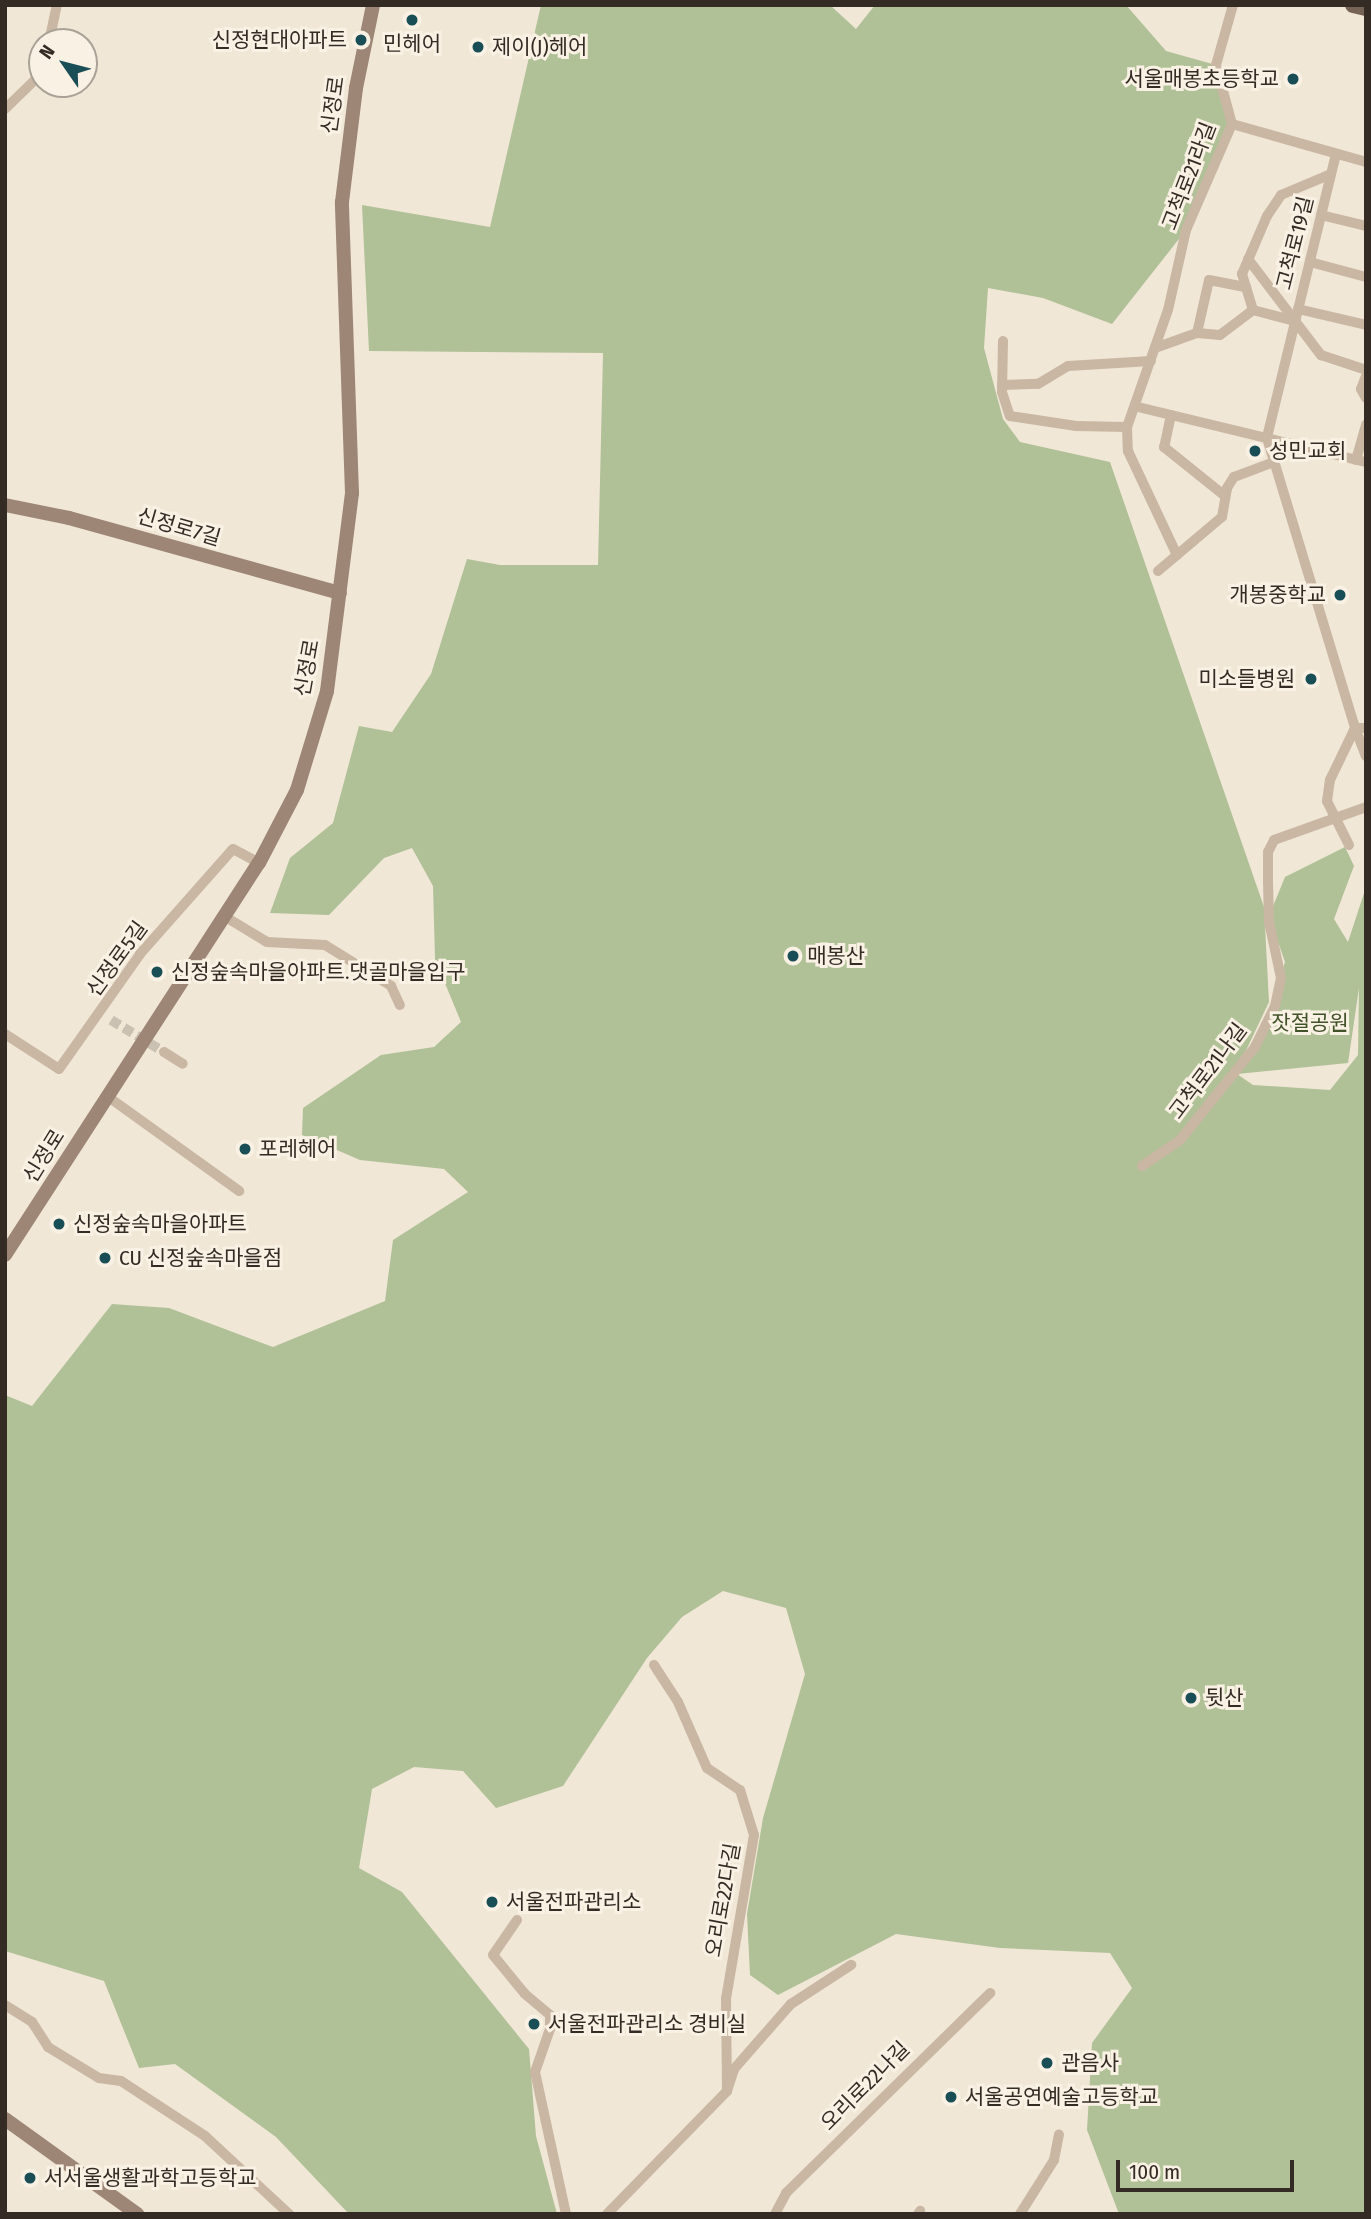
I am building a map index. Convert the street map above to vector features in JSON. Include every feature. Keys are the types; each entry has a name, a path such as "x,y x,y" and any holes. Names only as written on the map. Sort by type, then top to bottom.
{"main road":[{"name":"신정로","path":"5,1255 259,863 296,790 327,691 352,493 342,202 356,88 373,5"},
{"path":"1353,5 1366,8"},
{"name":"신정로7길","path":"5,505 69,518 340,593"},
{"path":"5,2119 137,2214"}],"street":[{"path":"52,28 57,5"},
{"name":"고척로21라길","path":"1127,427 1138,407 1186,230 1232,124 1216,65 1233,5"},
{"path":"5,109 28,87"},
{"path":"1232,124 1366,162"},
{"name":"고척로19길","path":"1267,438 1336,154"},
{"name":"고척로19길","path":"1155,348 1197,333 1220,335 1253,310 1242,274 1281,195 1331,174"},
{"path":"1321,215 1366,226"},
{"name":"고척로19길","path":"1248,260 1295,321"},
{"path":"1310,262 1366,277"},
{"name":"고척로19길","path":"1197,333 1209,280 1246,287"},
{"path":"1298,309 1366,325"},
{"path":"1253,310 1295,321 1321,355 1366,373 1361,389 1366,398"},
{"path":"1003,341 1002,385 1010,416 1076,426 1127,427 1128,451 1177,555"},
{"path":"1002,385 1038,384 1068,366 1151,361"},
{"path":"1138,407 1361,461 1366,424"},
{"path":"1171,415 1164,447 1225,496"},
{"path":"1267,438 1360,728 1366,756"},
{"path":"1158,571 1222,517 1225,496 1234,477 1274,462"},
{"path":"1349,845 1327,801 1329,780 1360,728"},
{"name":"고척로21나길","path":"1142,1166 1180,1140 1255,1047 1275,1006 1280,978 1269,922 1268,882 1268,852 1274,839 1366,807"},
{"name":"신정로5길","path":"5,1034 59,1069 102,1013 140,954 233,849 259,863"},
{"path":"224,916 267,942 310,941 334,950 391,985 400,1005"},
{"path":"102,1013 111,1020"},
{"path":"164,1052 183,1064"},
{"path":"107,1096 239,1191"},
{"name":"오리로22다길","path":"653,1665 678,1702 707,1768 740,1790 754,1835 726,1997 727,2091"},
{"path":"517,1920 493,1955 550,2015 550,2029 535,2072 566,2214"},
{"path":"607,2214 727,2091 734,2069 791,2004 851,1965"},
{"name":"오리로22나길","path":"775,2214 796,2183 990,1993"},
{"path":"5,2005 32,2022 48,2047 99,2078 121,2081 205,2136 289,2214"},
{"path":"1020,2214 1054,2160 1059,2134"}],"green space":[{"name":"잣절공원","path":"541,5 830,5 856,29 875,5 1126,5 1166,51 1216,65 1232,124 1186,230 1112,324 1043,298 988,288 984,348 1003,419 1020,442 1110,462 1264,907 1269,1002 1242,1059 1267,1019 1285,962 1269,916 1285,877 1345,847 1354,866 1334,919 1348,942 1366,887 1366,2214 1119,2214 1087,2130 1092,2043 1132,1988 1110,1953 1000,1948 896,1934 778,1995 750,1975 747,1914 763,1818 805,1674 786,1608 723,1591 682,1617 647,1658 563,1786 496,1808 463,1771 414,1767 372,1789 359,1868 402,1892 529,2049 536,2136 557,2214 349,2214 276,2137 175,2064 139,2068 104,1981 5,1951 5,1395 32,1406 112,1304 169,1308 273,1347 385,1301 393,1240 468,1192 444,1169 360,1160 302,1135 303,1108 381,1055 434,1047 461,1022 435,959 433,886 412,848 384,858 329,915 270,913 290,858 333,823 359,726 392,732 431,674 467,559 500,565 598,565 603,353 369,351 362,205 490,227","holes":["1359,988 1358,1055 1330,1090 1253,1085 1237,1074 1348,1063"]}],"tunnel":[{"path":"111,1020 164,1052"}],"place":[{"name":"민헤어","path":"412,20"},
{"name":"신정현대아파트","path":"361,40"},
{"name":"제이(J)헤어","path":"478,47"},
{"name":"서울매봉초등학교","path":"1293,79"},
{"name":"성민교회","path":"1255,451"},
{"name":"개봉중학교","path":"1340,595"},
{"name":"미소들병원","path":"1311,679"},
{"name":"매봉산","path":"793,956"},
{"name":"신정숲속마을아파트.댓골마을입구","path":"157,972"},
{"name":"포레헤어","path":"245,1149"},
{"name":"신정숲속마을아파트","path":"59,1224"},
{"name":"CU 신정숲속마을점","path":"105,1258"},
{"name":"뒷산","path":"1191,1698"},
{"name":"서울전파관리소","path":"492,1902"},
{"name":"서울전파관리소 경비실","path":"534,2024"},
{"name":"관음사","path":"1047,2063"},
{"name":"서울공연예술고등학교","path":"951,2097"},
{"name":"서서울생활과학고등학교","path":"30,2178"}]}
